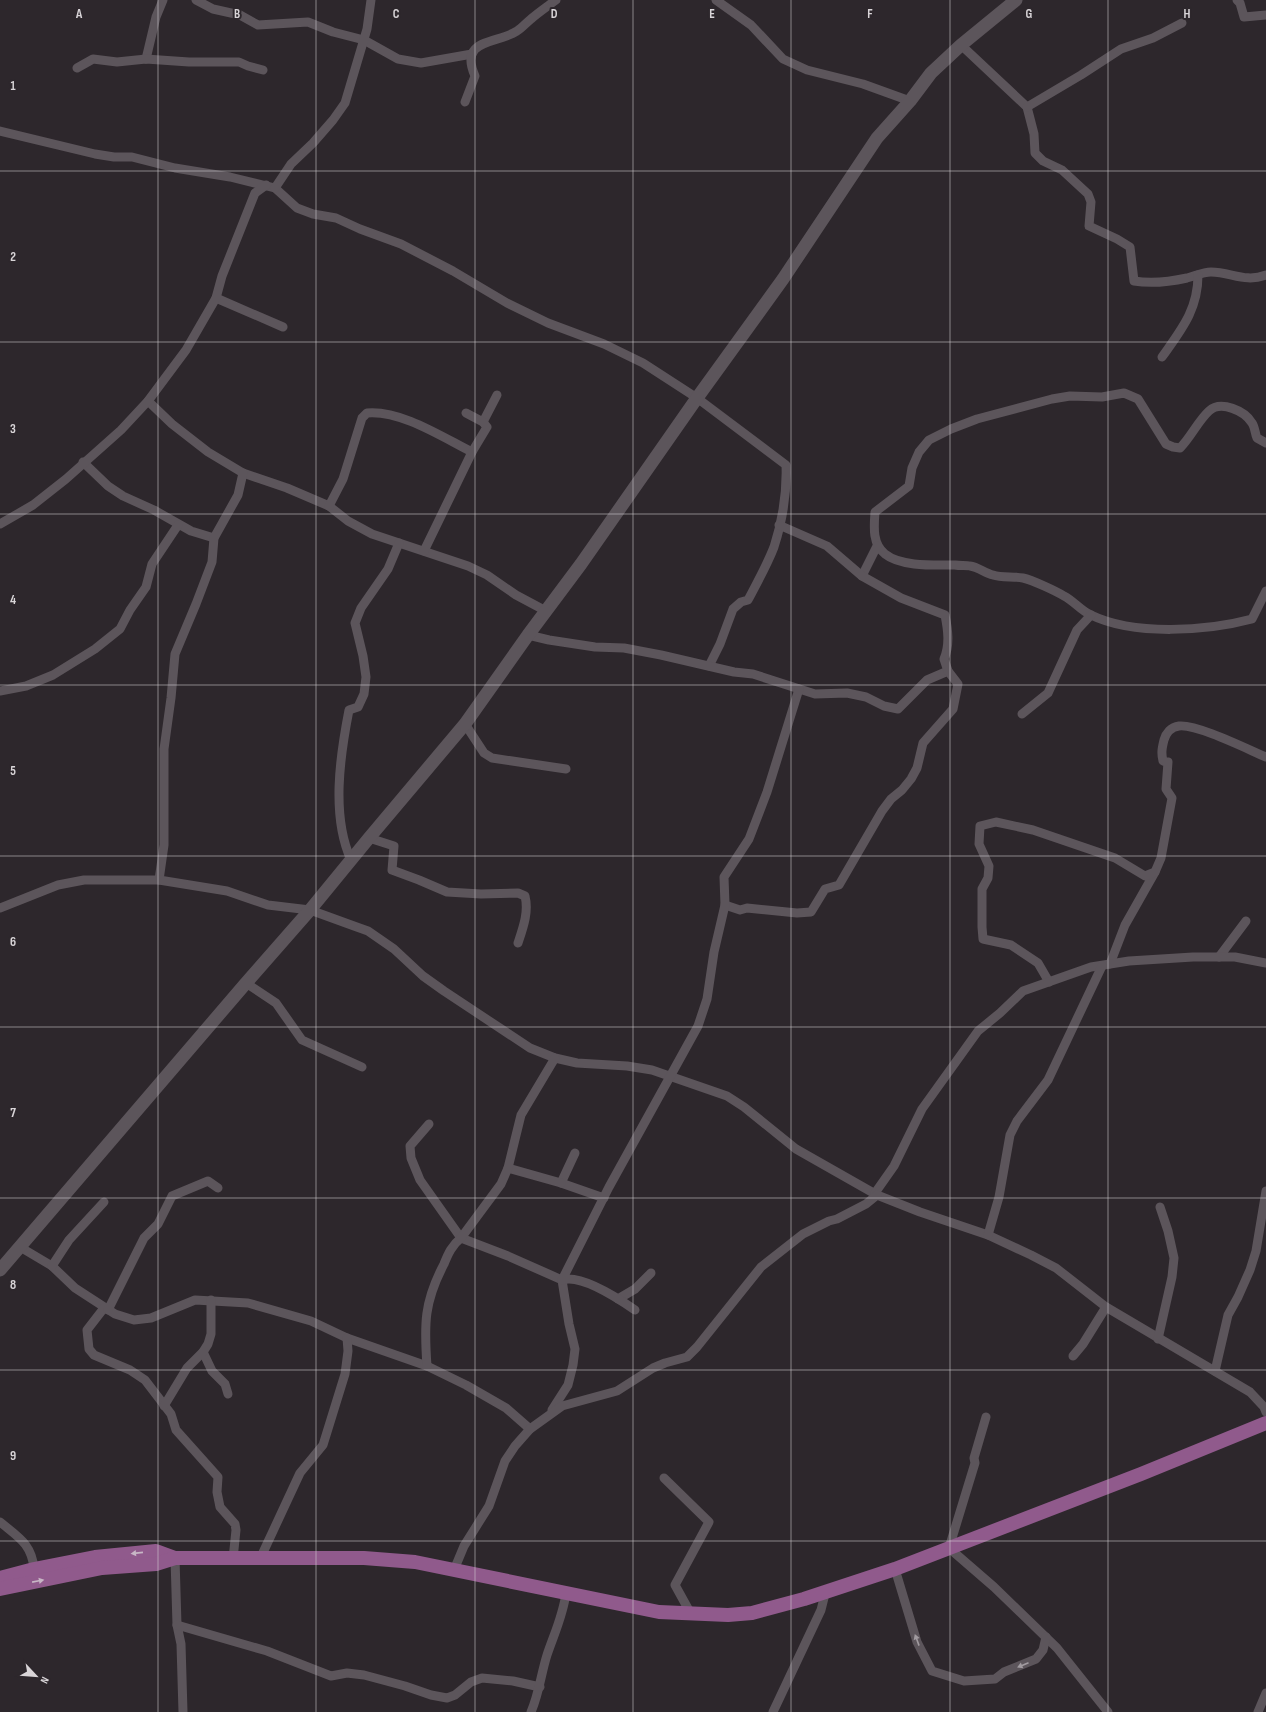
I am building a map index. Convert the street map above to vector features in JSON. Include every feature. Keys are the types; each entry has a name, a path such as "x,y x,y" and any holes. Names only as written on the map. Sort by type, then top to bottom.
{"main road":[{"path":"0,1270 246,982 310,910 465,724 585,558 697,398 783,280 877,138 910,101 931,73 961,45 1016,0"},
{"path":"0,1589 102,1568 156,1564 175,1558 364,1558 415,1562 659,1612 728,1615 752,1613 823,1593 896,1569 1141,1474 1266,1423"},
{"path":"1141,1474 1162,1472 1266,1432"},
{"path":"0,1578 34,1569 95,1557 156,1551 175,1558"}],"street":[{"path":"146,59 156,17 163,0"},
{"path":"196,0 213,9 240,15 258,25 308,22 333,32 364,40 398,59 421,62 472,54"},
{"path":"255,194 271,187 333,120 345,103 364,40 371,0"},
{"path":"465,102 474,76 471,67 472,54 475,49 491,40 516,32 556,0"},
{"path":"716,0 751,25 783,59 807,70 863,84 910,101"},
{"path":"1237,0 1240,3 1244,17 1266,15"},
{"path":"1027,107 1121,49 1153,38 1182,23"},
{"path":"961,45 1027,107 1034,134 1035,153 1043,161 1062,170 1088,194 1091,202 1089,226 1130,247 1134,281 1147,284 1174,281 1204,272 1213,272 1246,278 1259,277 1266,274"},
{"path":"77,68 93,59 117,62 146,59 189,62 239,62 263,70"},
{"path":"0,131 96,154 114,157 132,157 174,168 250,181 271,187 297,208 313,214 336,218 360,229 401,244 453,271 508,303 548,323 604,344 643,363 697,398 786,465 785,493 774,547 748,600 740,602 733,609 720,644 709,666"},
{"path":"0,524 33,505 66,479 83,462 121,430 148,401 186,350 216,298 222,276 255,194 250,181"},
{"path":"1162,357 1186,321 1195,302 1198,287 1198,275"},
{"path":"216,298 283,327"},
{"path":"1266,443 1258,438 1253,424 1244,416 1229,407 1218,406 1209,411 1188,440 1180,448 1166,444 1138,399 1124,393 1102,397 1070,396 1052,399 976,419 929,440 919,452 912,468 909,486 875,512 875,538 877,546 885,554 897,561 926,565 970,566 994,575 1024,578 1064,596 1091,615 1110,622 1152,629 1225,626 1252,619 1266,591"},
{"path":"483,422 497,395"},
{"path":"148,401 172,424 208,452 229,463 243,473 287,488 329,506 348,521 372,534 474,569 487,575 516,595 546,611"},
{"path":"329,506 343,479 362,418 367,413 374,412 399,417 427,429 472,452"},
{"path":"424,551 472,452 487,427 483,422 466,413"},
{"path":"83,462 108,486 190,531 214,538"},
{"path":"159,880 164,845 164,750 171,698 174,654 196,604 212,562 214,538 238,495 243,473"},
{"path":"0,691 26,686 53,675 95,649 120,629 130,610 146,586 152,564 178,525"},
{"path":"725,905 740,910 747,908 798,913 811,912 825,889 839,885 882,811 891,799 902,790 911,779 917,768 923,743 953,709 958,684 948,671 944,660 948,650 948,629 945,615 900,598 862,576 827,546 779,525"},
{"path":"351,860 344,844 339,805 343,742 349,710 358,707 364,694 366,677 363,656 355,623 361,608 388,569 399,543"},
{"path":"862,576 877,546"},
{"path":"1022,714 1048,693 1077,630 1091,615"},
{"path":"528,635 549,640 595,647 624,648 753,674 815,694 847,693 866,697 884,706 898,710 927,680 948,671"},
{"path":"550,1413 568,1385 575,1348 568,1324 562,1280 604,1198 698,1026 706,999 714,952 725,905 724,877 749,839 767,792 799,689"},
{"path":"465,724 484,753 492,758 566,769"},
{"path":"988,1235 999,1197 1010,1135 1017,1121 1048,1080 1125,925 1155,872 1161,858 1172,798 1166,789 1168,762 1163,761 1160,752 1169,730 1179,726 1198,728 1266,756"},
{"path":"1049,982 1038,963 1011,945 983,939 982,889 988,878 989,866 979,844 980,826 996,822 1033,830 1116,858 1146,876 1155,872"},
{"path":"369,838 394,846 392,870 447,892 482,894 518,893 525,896 527,905 524,927 518,943"},
{"path":"0,908 58,885 84,880 159,880 227,891 268,905 310,910 368,931 394,949 423,976 530,1048 555,1058 577,1063 627,1066 652,1070 727,1096 744,1107 796,1149 876,1194 920,1212 988,1235 1056,1268 1106,1307 1250,1392 1264,1407 1266,1412"},
{"path":"1219,957 1246,921"},
{"path":"454,1570 464,1546 489,1506 505,1461 515,1446 530,1429 550,1413 562,1406 617,1391 653,1368 687,1357 697,1347 761,1267 803,1234 866,1204 876,1194 894,1166 922,1109 978,1031 1023,991 1091,967 1106,965 1193,956 1235,957 1266,964"},
{"path":"246,982 276,1004 302,1040 362,1068"},
{"path":"427,1366 425,1340 426,1313 433,1284 454,1243 461,1238 501,1184 508,1168 522,1115 555,1058"},
{"path":"429,1124 410,1146 410,1158 420,1180 461,1238 508,1256 562,1280 569,1278 589,1284 618,1299 635,1310"},
{"path":"561,1183 575,1153"},
{"path":"508,1168 561,1183 604,1198"},
{"path":"218,1188 208,1181 172,1196 158,1224 144,1238 106,1309 87,1330 89,1349 94,1354 130,1370 145,1380 171,1414 176,1430 218,1477 217,1492 220,1507 235,1524 236,1530 233,1559"},
{"path":"1215,1371 1228,1315 1238,1298 1250,1270 1263,1226 1266,1191"},
{"path":"52,1266 68,1240 104,1202"},
{"path":"1158,1339 1172,1277 1174,1258 1168,1231 1160,1207"},
{"path":"20,1248 52,1266 75,1288 115,1314 134,1320 151,1318 195,1300 248,1303 311,1321 347,1338 427,1366 466,1384 506,1408 530,1429"},
{"path":"618,1299 635,1289 651,1273"},
{"path":"164,1406 187,1368 203,1352 208,1344 211,1334 211,1300"},
{"path":"1073,1356 1083,1344 1106,1307"},
{"path":"260,1558 300,1473 324,1445 345,1374 348,1351 347,1338"},
{"path":"203,1352 212,1371 225,1384 228,1394"},
{"path":"986,1417 974,1458 975,1463 949,1548 994,1587 1057,1648 1108,1712"},
{"path":"664,1478 709,1522 675,1585 691,1614"},
{"path":"0,1522 29,1548 34,1569"},
{"path":"175,1558 178,1625 181,1644 183,1712"},
{"path":"896,1569 917,1642 932,1671 964,1681 995,1679 1004,1672 1036,1659 1043,1650 1046,1637"},
{"path":"531,1712 540,1687 547,1656 558,1628 566,1593"},
{"path":"773,1712 821,1610 824,1598 823,1593"},
{"path":"178,1625 267,1651 331,1676 347,1672 364,1675 431,1695 447,1698 455,1695 471,1682 482,1678 513,1681 540,1687"},
{"path":"1258,1712 1266,1693"}]}
